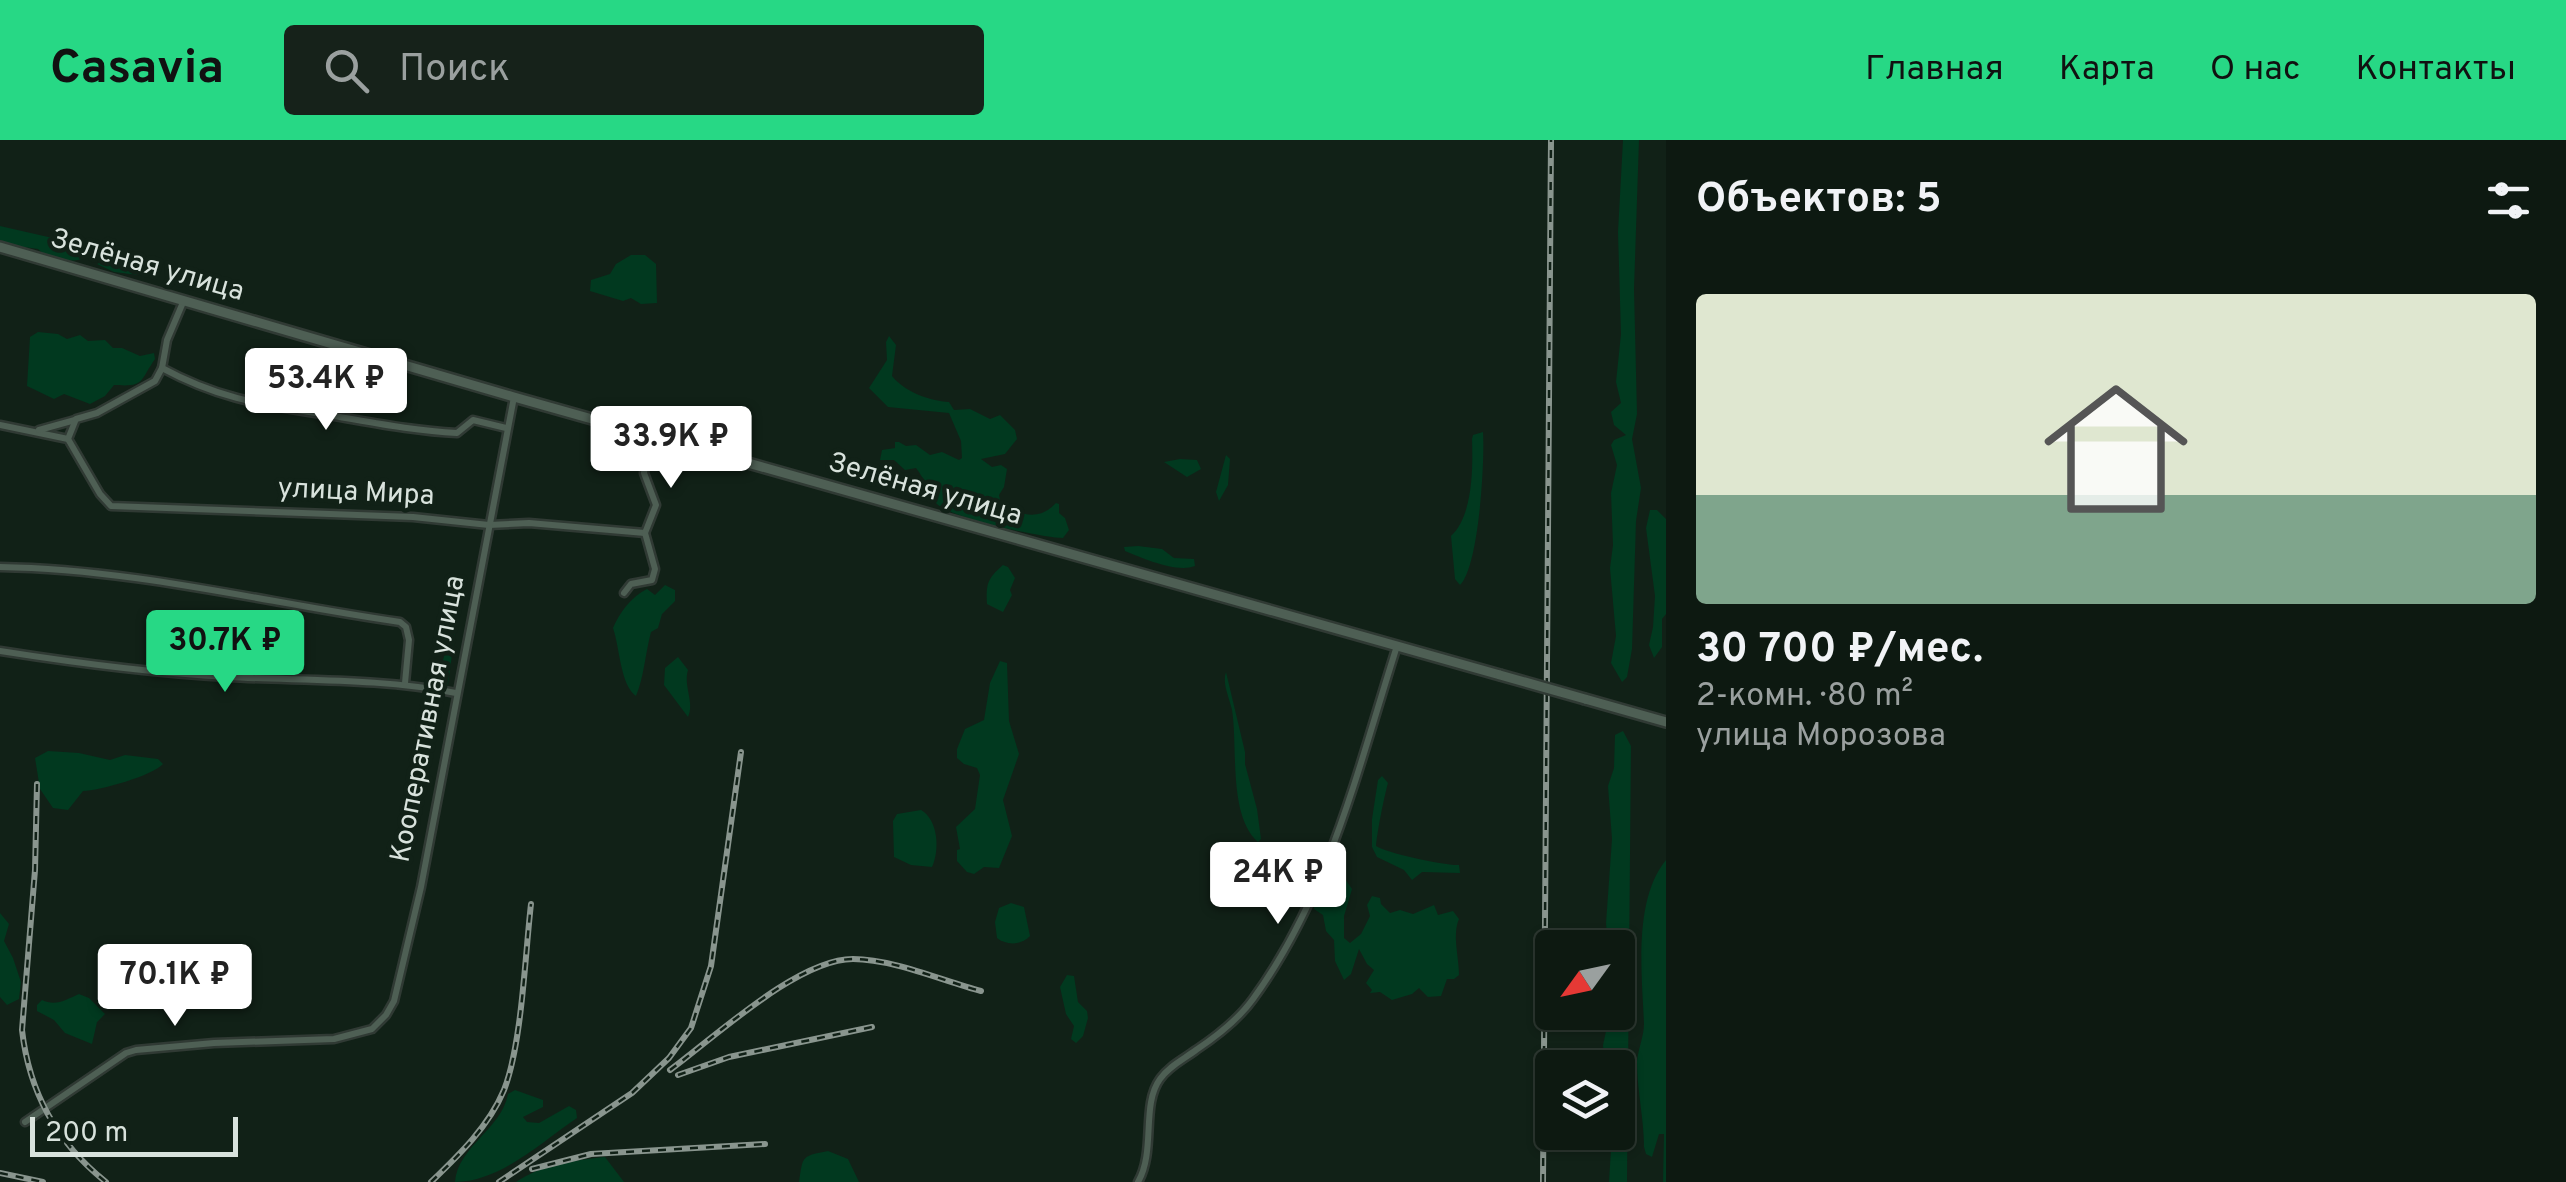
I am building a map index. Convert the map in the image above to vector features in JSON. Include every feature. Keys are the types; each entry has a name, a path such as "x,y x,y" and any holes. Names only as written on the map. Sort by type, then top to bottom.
{"street":[{"name":"Зелёная улица","path":"0,247 648,436 1666,722"},
{"path":"36,431 127,398 155,381 162,368 166,340 184,300"},
{"path":"162,368 235,400 416,431 458,433 473,420 506,428"},
{"name":"Кооперативная улица","path":"25,1122 136,1050 214,1043 334,1040 372,1029 386,1015 394,1001 420,886 514,397"},
{"path":"0,425 68,439 76,419"},
{"path":"624,594 631,584 652,580 655,570 645,533 656,504 644,473 648,436"},
{"name":"улица Мира","path":"68,439 111,506 412,517 645,533"},
{"path":"0,567 199,587 400,622 408,630 405,683"},
{"path":"1138,1182 1146,1166 1153,1095 1161,1077 1242,1012 1279,961 1308,908 1336,838 1397,646"},
{"path":"0,652 124,670 405,683 456,693"}],"green space":[{"path":"1623,140 1639,140 1634,289 1637,414 1632,439 1641,488 1636,521 1632,649 1627,677 1622,682 1611,663 1616,636 1610,568 1611,493 1617,465 1611,445 1626,435 1614,425 1611,412 1621,403 1616,382 1621,334 1618,232"},
{"path":"0,226 57,239 71,250 82,249 86,258 60,260 38,249 9,245 0,240"},
{"path":"631,255 645,255 656,264 657,303 641,304 631,298 623,301 590,291 591,280 610,274 616,264"},
{"path":"107,259 130,269 145,270 146,276 114,272 97,264"},
{"path":"38,332 67,339 80,335 88,341 105,340 113,348 140,356 154,353 155,359 140,381 114,385 105,396 90,404 64,394 54,399 27,386 30,337"},
{"path":"889,336 896,345 892,376 904,387 926,398 949,402 954,410 970,409 990,419 1000,415 1015,430 1017,439 1005,454 981,459 992,467 1001,465 1007,469 999,495 1001,506 1036,514 1059,504 1059,513 1069,530 1063,538 997,526 944,509 933,499 916,468 905,470 894,460 880,460 882,450 895,448 895,442 916,445 930,455 942,452 962,458 961,441 949,413 888,407 869,388 887,360"},
{"path":"1483,432 1476,536 1467,574 1460,585 1455,579 1451,536 1468,504 1473,435"},
{"path":"1226,455 1230,459 1228,485 1219,501 1216,492"},
{"path":"1197,460 1201,469 1187,477 1164,462"},
{"path":"1650,510 1657,510 1666,519 1666,614 1662,619 1662,647 1654,658 1649,645 1655,596 1646,528"},
{"path":"1124,547 1162,549 1174,558 1194,559 1195,566 1160,564 1125,551"},
{"path":"1003,565 1015,578 1003,612 987,604 987,587"},
{"path":"665,585 675,590 675,601 662,614 658,628 651,632 636,696 624,674 613,628 636,596 647,589 655,595"},
{"path":"455,633 448,684 443,687 438,679"},
{"path":"678,657 688,670 688,717 664,685 665,668"},
{"path":"1000,661 1007,663 1009,721 1019,754 1003,800 1012,836 999,868 984,867 974,874 957,861 960,849 956,827 975,809 980,775 977,768 957,758 957,749 965,729 984,720 990,683"},
{"path":"1226,672 1257,809 1261,839 1258,842 1242,816 1238,799"},
{"path":"1623,731 1631,746 1629,930 1607,930 1606,923 1612,839 1608,786 1614,768 1615,735"},
{"path":"48,751 110,760 125,755 158,759 163,764 126,782 83,791 68,810 53,808 40,789 35,758"},
{"path":"1382,776 1388,783 1376,846 1459,865 1460,873 1422,872 1412,880 1404,870 1377,857 1372,847 1372,819"},
{"path":"921,810 931,821 936,836 932,867 911,865 894,857 893,821 897,814"},
{"path":"1666,860 1666,1182 1663,1182 1664,1134 1659,1134 1652,1157 1644,1147 1637,1062 1644,1024 1644,917 1655,877"},
{"path":"1343,876 1352,889 1344,916 1344,938 1350,943 1361,934 1370,916 1367,905 1372,896 1380,898 1390,913 1400,910 1413,914 1434,905 1438,915 1453,911 1459,919 1459,975 1447,979 1441,996 1428,997 1419,988 1392,1000 1380,992 1370,993 1366,983 1374,970 1359,949 1351,974 1344,980 1335,961 1334,940 1326,931 1323,915 1314,909 1314,902 1323,892 1333,895"},
{"path":"1011,903 1024,907 1030,936 1014,943 997,938 995,922 999,908"},
{"path":"0,913 9,924 4,941 21,982 19,999 7,1005 0,997"},
{"path":"1067,975 1074,976 1078,1002 1088,1018 1083,1036 1076,1043 1071,1039 1074,1026 1066,1014 1060,987"},
{"path":"79,994 105,1014 97,1022 92,1044 65,1033 54,1020 37,1011 42,1000 57,1002"},
{"path":"1606,1030 1628,1030 1628,1050 1603,1050"},
{"path":"515,1090 543,1100 543,1107 523,1117 527,1122 539,1123 569,1106 576,1110 577,1118 504,1168 488,1176 455,1182 464,1158 497,1118 508,1094"},
{"path":"1611,1150 1627,1150 1627,1182 1609,1182"},
{"path":"828,1151 848,1159 859,1182 799,1182 805,1159"},
{"path":"605,1157 624,1182 516,1182 547,1167"}],"railway":[{"path":"1543,1182 1551,140"},
{"path":"499,1182 632,1093 669,1058 691,1028 711,966 741,752"},
{"path":"37,784 35,870 22,1030 31,1074 48,1115 73,1151 106,1182"},
{"path":"431,1182 482,1128 504,1090 519,1024 531,904"},
{"path":"670,1070 783,985 831,962 853,959 885,963 981,991"},
{"path":"678,1075 729,1057 872,1027"},
{"path":"532,1169 591,1154 765,1144"},
{"path":"0,1173 43,1182"}]}
